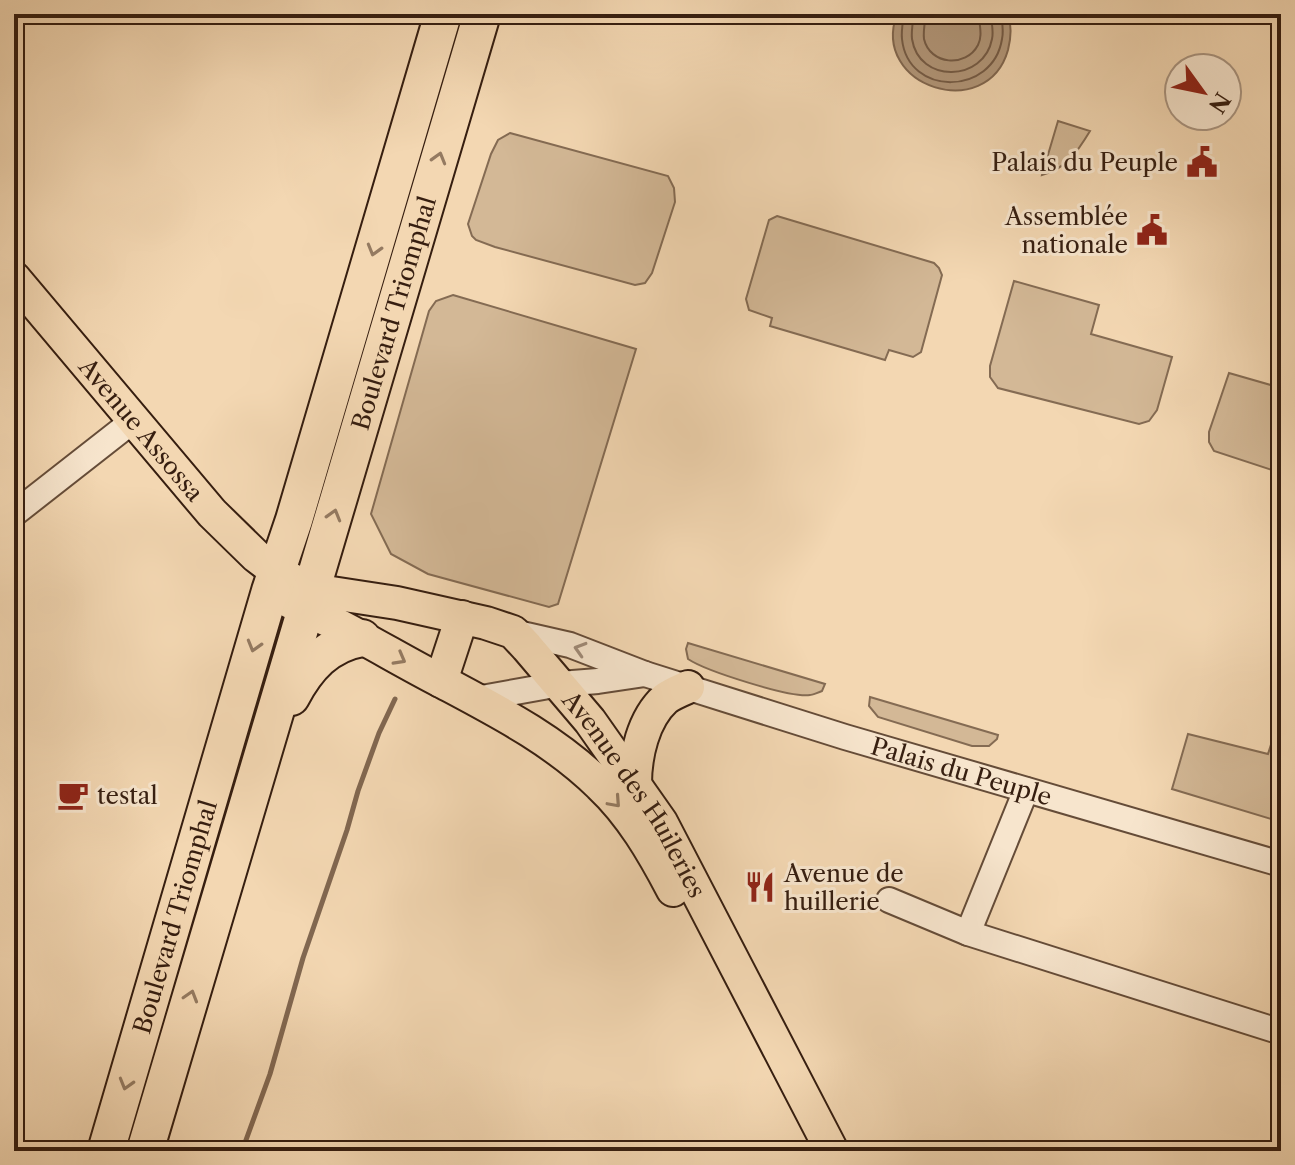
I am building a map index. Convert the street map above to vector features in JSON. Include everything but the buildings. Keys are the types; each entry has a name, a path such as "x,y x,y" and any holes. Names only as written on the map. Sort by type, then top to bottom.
{"highway":[{"name":"Boulevard Triomphal","path":"106,1151 443,14"},
{"name":"Boulevard Triomphal","path":"145,1151 482,14"},
{"path":"269,737 302,676 316,660 333,647 362,638"}],"main road":[{"name":"Avenue Assossa","path":"14,278 127,425"},
{"name":"Avenue Assossa","path":"14,303 127,425 256,556 274,582 309,600"},
{"path":"309,600 397,603 513,632"},
{"name":"Avenue des Huileries","path":"309,600 362,638 517,721 549,742 601,786 678,879 832,1151"},
{"path":"441,681 462,617"},
{"name":"Avenue des Huileries","path":"513,632 590,721 661,822 678,879 811,1151"},
{"path":"635,784 635,766 652,716 666,698 688,687"}],"street":[{"path":"14,514 127,425"},
{"name":"Palais du Peuple","path":"513,632 570,645 645,674 833,733 1281,864"},
{"name":"Palais du Peuple","path":"476,699 560,684 645,674"},
{"path":"968,933 1026,790"},
{"path":"889,900 968,933 1281,1032"}],"shaded area":[{"path":"1058,121 1090,131 1065,164 1042,175"},
{"path":"510,133 668,176 674,188 675,202 652,273 645,283 635,285 495,247 472,236 468,224 491,154 498,140"},
{"path":"777,216 934,263 942,275 921,352 913,357 889,350 885,360 770,326 772,318 749,310 746,299 769,220"},
{"path":"1014,281 1099,305 1091,334 1172,357 1157,410 1149,421 1139,424 998,388 990,377 990,366"},
{"path":"453,295 636,349 558,604 549,607 428,574 391,554 371,514 429,311 436,301"},
{"path":"1229,373 1281,388 1281,473 1214,451 1209,442 1209,432"},
{"path":"688,643 825,684 822,691 800,695 748,683 688,659"},
{"path":"870,697 998,735 997,739 989,746 972,746 878,717 869,706"},
{"path":"1281,713 1281,822 1172,789 1188,734 1268,754"}],"water":[{"path":"897,14 1008,14 1011,32 1008,50 996,73 978,86 957,90 934,87 915,77 900,61 893,40"}],"waterway":[{"path":"242,1151 270,1074 303,958 358,791 395,699"}],"place":[{"name":"Palais du Peuple","path":"1202,162"},
{"name":"Assemblée nationale","path":"1152,230"},
{"name":"testal","path":"73,795"},
{"name":"Avenue de huillerie","path":"760,887"}]}
